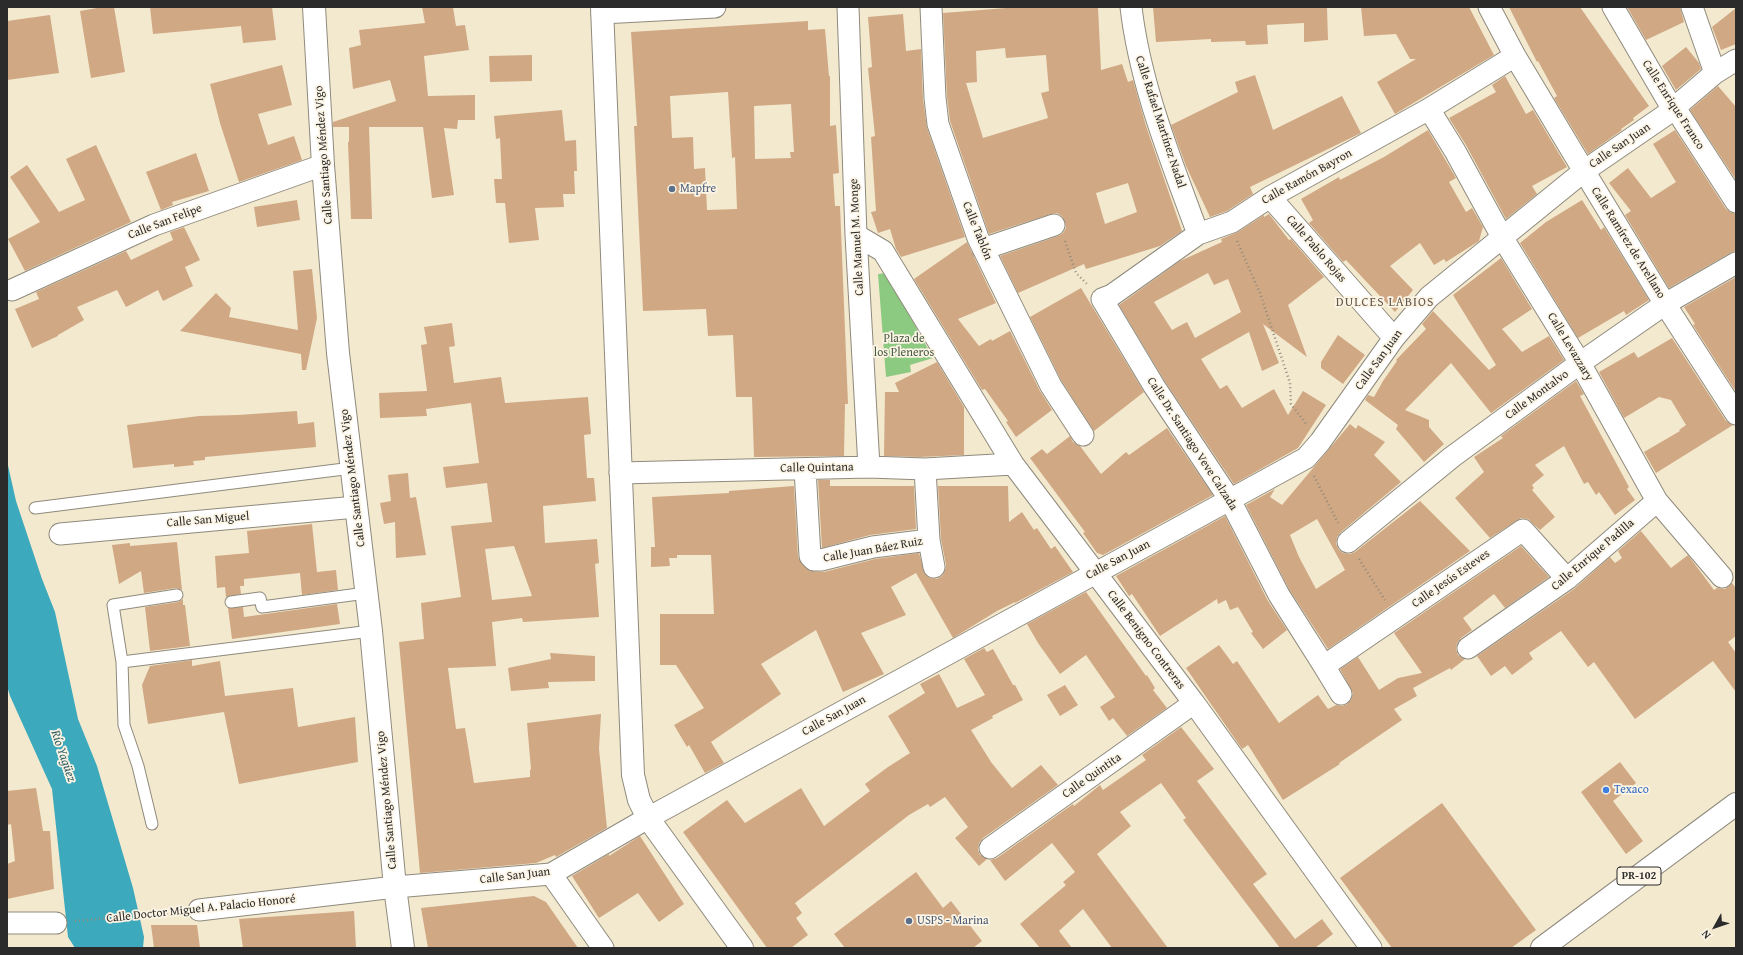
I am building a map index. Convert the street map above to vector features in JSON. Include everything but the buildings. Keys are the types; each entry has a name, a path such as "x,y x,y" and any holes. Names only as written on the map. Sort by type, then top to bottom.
{"street":[{"name":"Calle Santiago Méndez Vigo","path":"314,7 323,165 338,353 366,593 372,631 395,887 403,948"},
{"path":"715,7 602,10 633,775 639,800 648,818 742,948"},
{"name":"Calle Manuel M. Monge","path":"848,7 856,235 869,467"},
{"name":"Calle Tablón","path":"931,7 935,98 938,124 978,238 1051,386 1083,435"},
{"name":"Calle Rafael Martínez Nadal","path":"1131,7 1139,59 1168,150 1198,234"},
{"name":"Calle Ramírez de Arellano","path":"1489,7 1515,56 1584,171 1665,304 1736,414"},
{"name":"Calle Enrique Franco","path":"1613,7 1669,103 1675,108 1736,202"},
{"path":"1692,7 1715,73"},
{"name":"Calle Ramón Bayron","path":"1102,299 1112,295 1198,234 1232,222 1270,197 1429,109 1515,56"},
{"name":"Calle San Juan","path":"395,887 551,874 648,818 1306,458 1320,442 1394,338 1428,297 1584,171 1675,108 1715,73 1736,60"},
{"name":"Calle Levazzary","path":"1429,109 1455,151 1502,237 1580,363 1657,501 1722,577"},
{"name":"Calle San Felipe","path":"12,290 154,225 323,165"},
{"name":"Calle Pablo Rojas","path":"1270,197 1394,338"},
{"path":"983,249 1054,225"},
{"name":"Calle Benigno Contreras","path":"856,235 883,251 1013,464 1194,703 1371,948"},
{"name":"Calle Montalvo","path":"1348,542 1452,457 1580,363 1665,304 1736,263"},
{"name":"Calle Dr. Santiago Veve Calzada","path":"1102,299 1154,386 1230,500 1278,595 1341,694"},
{"name":"Calle Quintana","path":"620,473 869,467 925,469 1013,464"},
{"name":"Calle Juan Báez Ruiz","path":"805,469 810,556 814,560 821,560 873,548 929,540"},
{"path":"925,469 929,540 934,567"},
{"name":"Calle Enrique Padilla","path":"1468,648 1568,579 1657,501"},
{"name":"Calle San Miguel","path":"60,534 356,507"},
{"name":"Calle Jesús Esteves","path":"1324,666 1523,530 1568,579"},
{"name":"Calle Quintita","path":"990,848 1194,703"},
{"name":"PR-102","path":"1542,948 1736,804"},
{"path":"551,874 603,948"},
{"name":"Calle Doctor Miguel A. Palacio Honoré","path":"199,910 395,887"},
{"path":"7,923 56,923"}],"lane":[{"path":"35,508 352,468"},
{"path":"231,602 260,598 262,607 366,593"},
{"path":"152,824 138,766 124,725 122,662 112,604 177,595"},
{"path":"122,662 372,631"}],"path":[{"path":"1232,222 1234,236 1260,293 1290,383 1291,404 1320,442"},
{"path":"1054,225 1061,228 1076,272 1102,299"},
{"name":"Calle Doctor Miguel A. Palacio Honoré","path":"56,923 199,910"}],"green space":[{"name":"Plaza de los Pleneros","path":"886,273 933,358 910,365 911,372 886,377 878,274"}],"water":[{"name":"Río Yagüez","path":"7,461 16,501 42,579 55,612 78,719 97,766 133,888 144,937 143,948 75,948 68,937 52,789 10,696 7,686"}],"place":[{"name":"Mapfre","path":"672,189"},
{"name":"Texaco","path":"1606,790"},
{"name":"USPS - Marina","path":"909,921"}],"district":[{"name":"DULCES LABIOS","path":"1385,303"}]}
